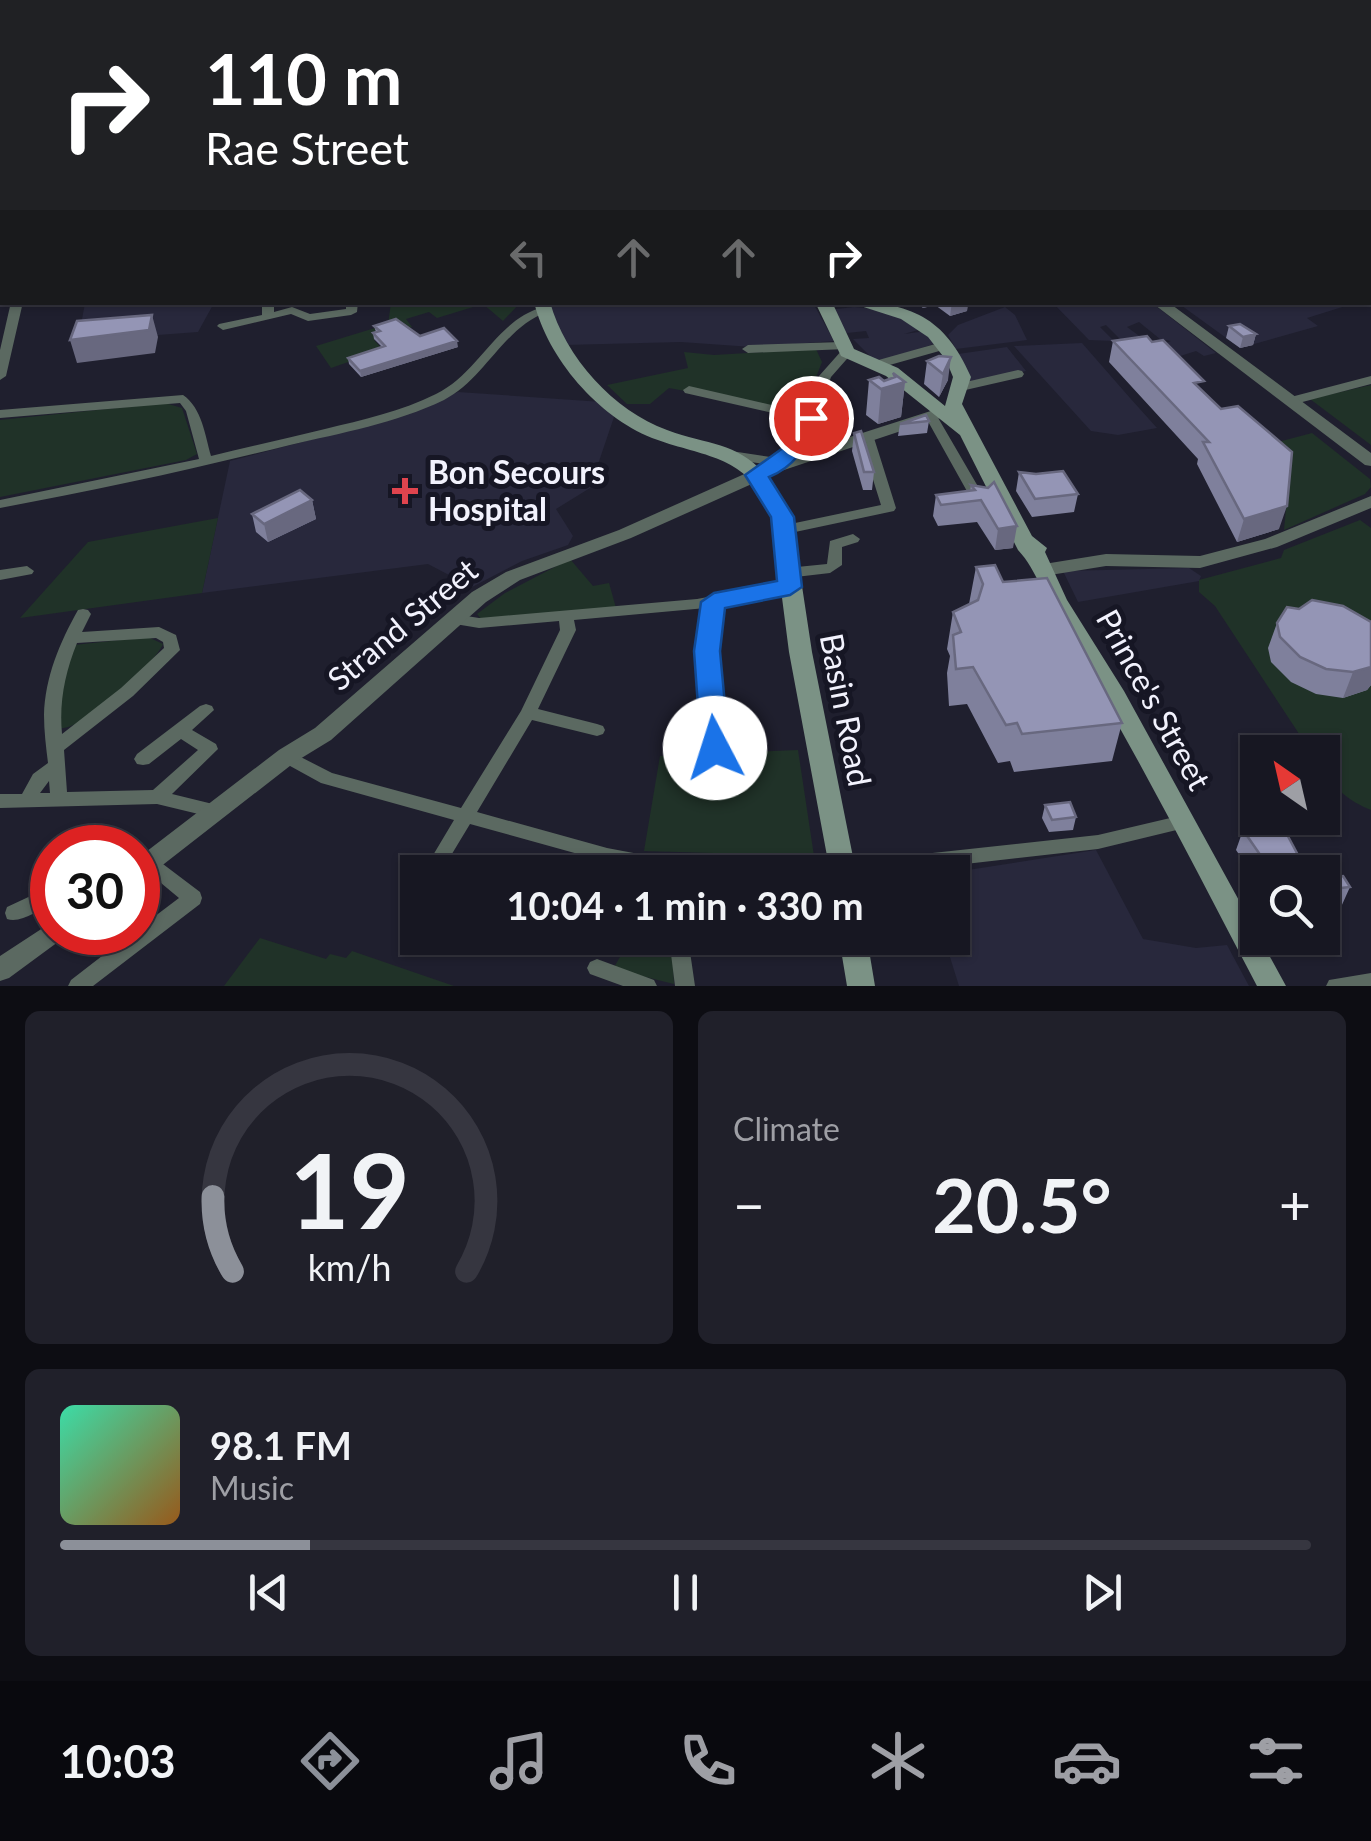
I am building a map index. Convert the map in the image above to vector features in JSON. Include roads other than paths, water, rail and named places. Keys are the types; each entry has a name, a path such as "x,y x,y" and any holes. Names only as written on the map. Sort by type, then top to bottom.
{"main road":[{"path":"829,305 844,339 839,348 879,364 946,405 958,366 939,340 877,305"},
{"path":"543,306 560,347 628,417 656,433 777,466"},
{"name":"Prince's Street","path":"946,405 984,462 1039,561 1056,602 1066,610 1272,986"},
{"name":"Basin Road","path":"777,466 787,574 840,855"},
{"path":"856,955 861,986"}],"street":[{"path":"0,376 16,305"},
{"path":"223,326 268,310 292,310 308,318 350,312 351,305"},
{"path":"1167,305 1371,461"},
{"path":"0,504 206,462 351,427 440,397 474,374 522,318 543,306"},
{"path":"879,364 939,340"},
{"path":"750,349 839,348 812,414 777,466"},
{"path":"980,502 946,405 998,379 1018,374"},
{"path":"1291,400 1371,380"},
{"path":"689,390 812,414"},
{"path":"0,414 183,400 192,411 206,462"},
{"name":"Strand Street","path":"160,854 287,756 348,715 454,619 513,576 626,534 777,466 866,438 946,405"},
{"path":"781,530 890,508 866,438"},
{"path":"1039,561 1200,562 1272,543 1368,505"},
{"path":"454,619 479,623 714,602 787,574 830,568 835,564 835,544 854,539"},
{"path":"0,575 27,572"},
{"path":"714,602 707,651 715,748"},
{"path":"59,799 61,776 54,757 49,713 56,671 83,614"},
{"path":"441,855 528,713 568,630 566,616"},
{"path":"28,800 54,757 172,650 171,639 159,632 70,638"},
{"path":"143,759 206,710"},
{"path":"528,713 597,730"},
{"path":"157,798 210,749 180,730"},
{"path":"287,756 327,778 616,855"},
{"path":"0,801 157,798 215,811"},
{"path":"970,857 1098,842 1184,822"},
{"path":"160,877 194,898 160,924"},
{"path":"14,913 30,905"},
{"path":"0,970 30,948"},
{"path":"78,986 119,955"},
{"path":"681,955 684,986"},
{"path":"597,968 646,986"},
{"path":"1336,986 1371,982"}],"place":[{"name":"Bon Secours Hospital","path":"405,491"}]}
